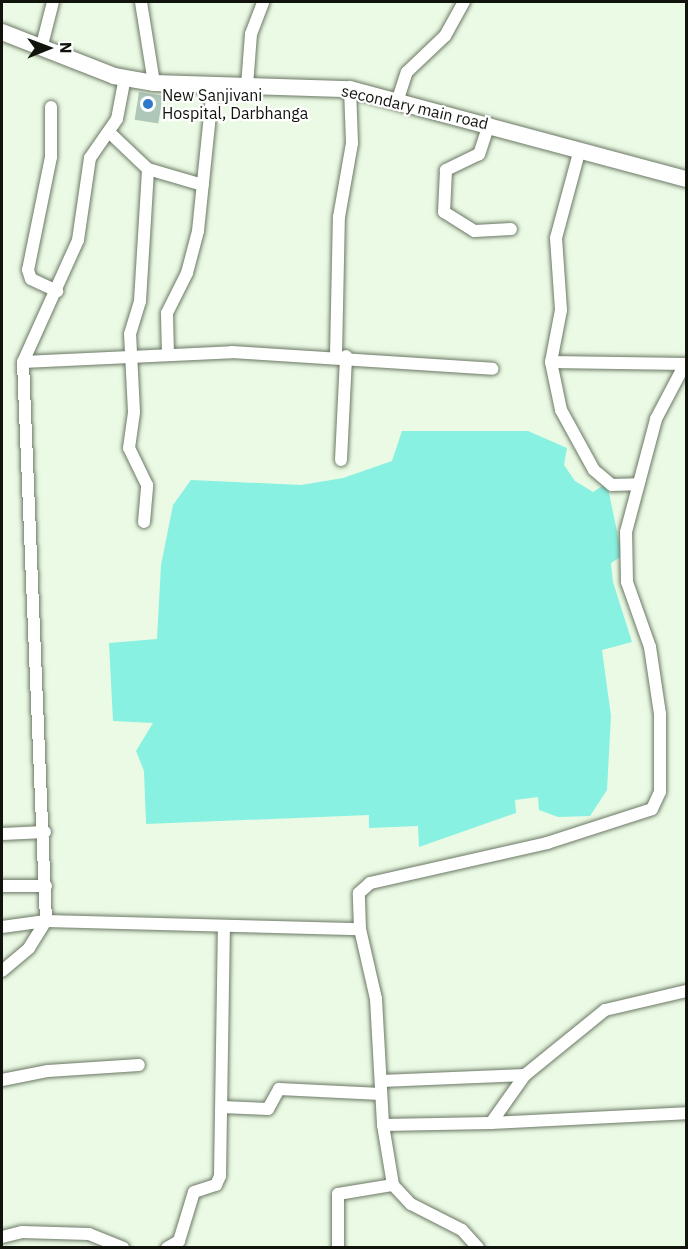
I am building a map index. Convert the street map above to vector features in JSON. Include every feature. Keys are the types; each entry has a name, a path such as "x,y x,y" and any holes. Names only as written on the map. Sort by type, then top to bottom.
{"main road":[{"name":"secondary main road","path":"2,32 125,77 154,83 350,89 398,99 687,179"}],"street":[{"path":"42,45 53,2"},
{"path":"141,2 154,83"},
{"path":"247,86 251,34 263,2"},
{"path":"398,99 407,72 445,36 464,2"},
{"path":"2,971 29,948 46,921 45,832 23,362 57,291 83,223 90,158 110,133 125,77"},
{"path":"168,355 167,313 192,259 203,185 213,86"},
{"path":"341,460 339,218 352,143 350,89"},
{"path":"51,107 51,157 28,270 31,279 57,291"},
{"path":"489,124 479,154 446,170 444,212 475,231 511,229"},
{"path":"110,133 148,169 203,185"},
{"path":"580,149 556,238 561,310 552,362 561,410 594,470 612,485 636,484"},
{"path":"144,522 147,485 129,448 133,357 130,334 140,301 148,169"},
{"path":"23,362 168,355 341,356 492,369"},
{"path":"478,1248 462,1230 411,1204 393,1185 383,1125 376,999 360,929 359,893 370,883 547,843 640,815 657,802 660,714 655,666 627,582 626,532 636,484 656,419 685,365 552,362"},
{"path":"2,834 45,832"},
{"path":"2,886 46,886"},
{"path":"2,927 46,921 224,928 360,929"},
{"path":"166,1248 178,1241 194,1192 219,1182 224,928"},
{"path":"491,1123 525,1076 605,1010 687,991"},
{"path":"2,1080 48,1071 139,1065"},
{"path":"222,1107 268,1109 279,1089 381,1087 525,1076"},
{"path":"383,1125 491,1123 687,1113"},
{"path":"338,1248 338,1194 393,1185"},
{"path":"2,1237 22,1232 89,1234 123,1248"}],"water":[{"path":"402,431 528,431 567,448 564,465 575,481 593,492 607,483 622,556 611,563 613,582 632,642 602,650 611,716 607,790 590,816 558,817 539,810 538,797 515,800 516,813 419,847 418,826 369,828 369,815 146,824 144,771 136,751 153,723 113,721 109,643 157,639 161,565 173,505 191,480 301,485 343,478 392,461"}],"building":[{"path":"139,92 163,96 158,123 135,120"}],"place":[{"name":"New Sanjivani Hospital, Darbhanga","path":"148,104"}]}
